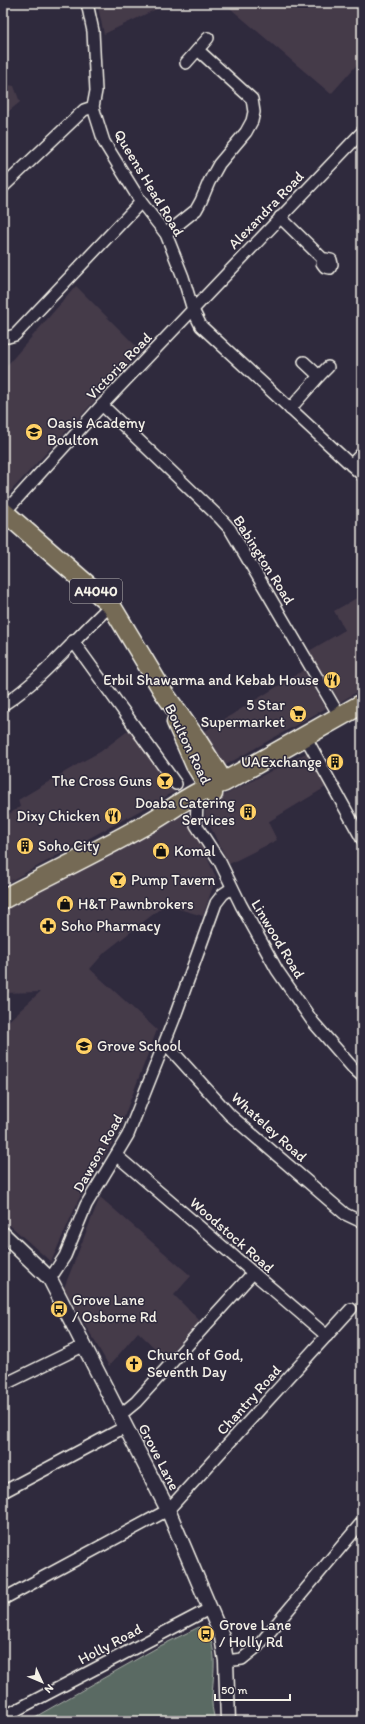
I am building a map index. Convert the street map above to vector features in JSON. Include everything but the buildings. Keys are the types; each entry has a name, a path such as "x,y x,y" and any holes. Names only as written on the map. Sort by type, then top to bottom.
{"highway":[{"path":"3,899 152,821 197,803 215,788 362,704"},
{"path":"152,821 188,797 215,788"}],"main road":[{"name":"Boulton Road","path":"3,512 111,605 164,693 196,738 215,788"}],"street":[{"name":"Queens Head Road","path":"87,3 93,31 96,91 93,107 104,142 141,202 166,234 183,277 193,310 201,326 362,475"},
{"path":"186,63 208,38"},
{"path":"166,234 196,210 219,164 246,132 252,121 254,112 252,99 198,50"},
{"path":"3,187 84,110 93,107"},
{"name":"Alexandra Road","path":"193,310 362,132"},
{"path":"3,337 15,335 141,202"},
{"path":"280,217 324,260"},
{"name":"Victoria Road","path":"3,512 193,310"},
{"path":"304,362 319,376"},
{"path":"290,409 328,367"},
{"name":"Babington Road","path":"102,405 230,529 340,717"},
{"path":"351,465 362,453"},
{"path":"3,705 29,686 111,605"},
{"path":"73,641 176,784"},
{"path":"305,736 362,839"},
{"name":"Linwood Road","path":"197,803 196,825 220,862 240,905 277,970 313,1022 352,1068 362,1076"},
{"name":"Dawson Road","path":"50,1279 65,1256 86,1204 117,1156 128,1135 165,1043 216,903 223,894 232,888"},
{"name":"Whateley Road","path":"165,1043 230,1116 345,1214 362,1222"},
{"name":"Woodstock Road","path":"117,1156 327,1336"},
{"name":"Grove Lane","path":"3,1234 50,1279 168,1510 222,1637 226,1661 228,1721"},
{"path":"3,1492 122,1422 136,1402 253,1273"},
{"name":"Chantry Road","path":"3,1599 168,1510 351,1309"},
{"path":"3,1385 85,1345"},
{"path":"226,1661 242,1659 258,1646 362,1522"},
{"name":"Holly Road","path":"3,1717 210,1608"}],"shaded area":[{"path":"97,3 169,3 104,34"},
{"path":"224,3 362,3 362,59 331,94"},
{"path":"3,84 14,86 20,102 3,116"},
{"name":"Oasis Academy Boulton","path":"76,286 141,351 8,494 3,494 3,370"},
{"path":"362,595 362,689 340,702 309,651 345,630 334,611"},
{"path":"304,670 326,708 222,767 202,733"},
{"path":"133,727 178,790 3,885 3,818 20,807 18,800 100,752"},
{"path":"306,753 326,787 268,822 277,840 229,864 205,816 205,805"},
{"path":"187,813 216,877 203,916 165,905 105,952 90,969 157,1030 117,1135 79,1199 51,1262 3,1219 3,1026 40,992 3,993 3,911 114,850"},
{"path":"100,1197 191,1276 174,1295 200,1321 165,1358 138,1332 109,1366 64,1288"}],"green space":[{"path":"199,1627 206,1633 211,1641 213,1651 214,1673 212,1703 215,1721 28,1721 160,1646"}],"place":[{"name":"Oasis Academy Boulton","path":"34,432"},
{"name":"Erbil Shawarma and Kebab House","path":"332,680"},
{"name":"5 Star Supermarket","path":"298,714"},
{"name":"UAExchange","path":"335,762"},
{"name":"The Cross Guns","path":"165,781"},
{"name":"Doaba Catering Services","path":"248,812"},
{"name":"Dixy Chicken","path":"113,816"},
{"name":"Soho City","path":"25,846"},
{"name":"Komal","path":"161,851"},
{"name":"Pump Tavern","path":"118,880"},
{"name":"H&T Pawnbrokers","path":"65,904"},
{"name":"Soho Pharmacy","path":"48,926"},
{"name":"Grove School","path":"84,1046"},
{"name":"Grove Lane / Osborne Rd","path":"59,1309"},
{"name":"Church of God, Seventh Day","path":"134,1364"},
{"name":"Grove Lane / Holly Rd","path":"206,1634"}]}
